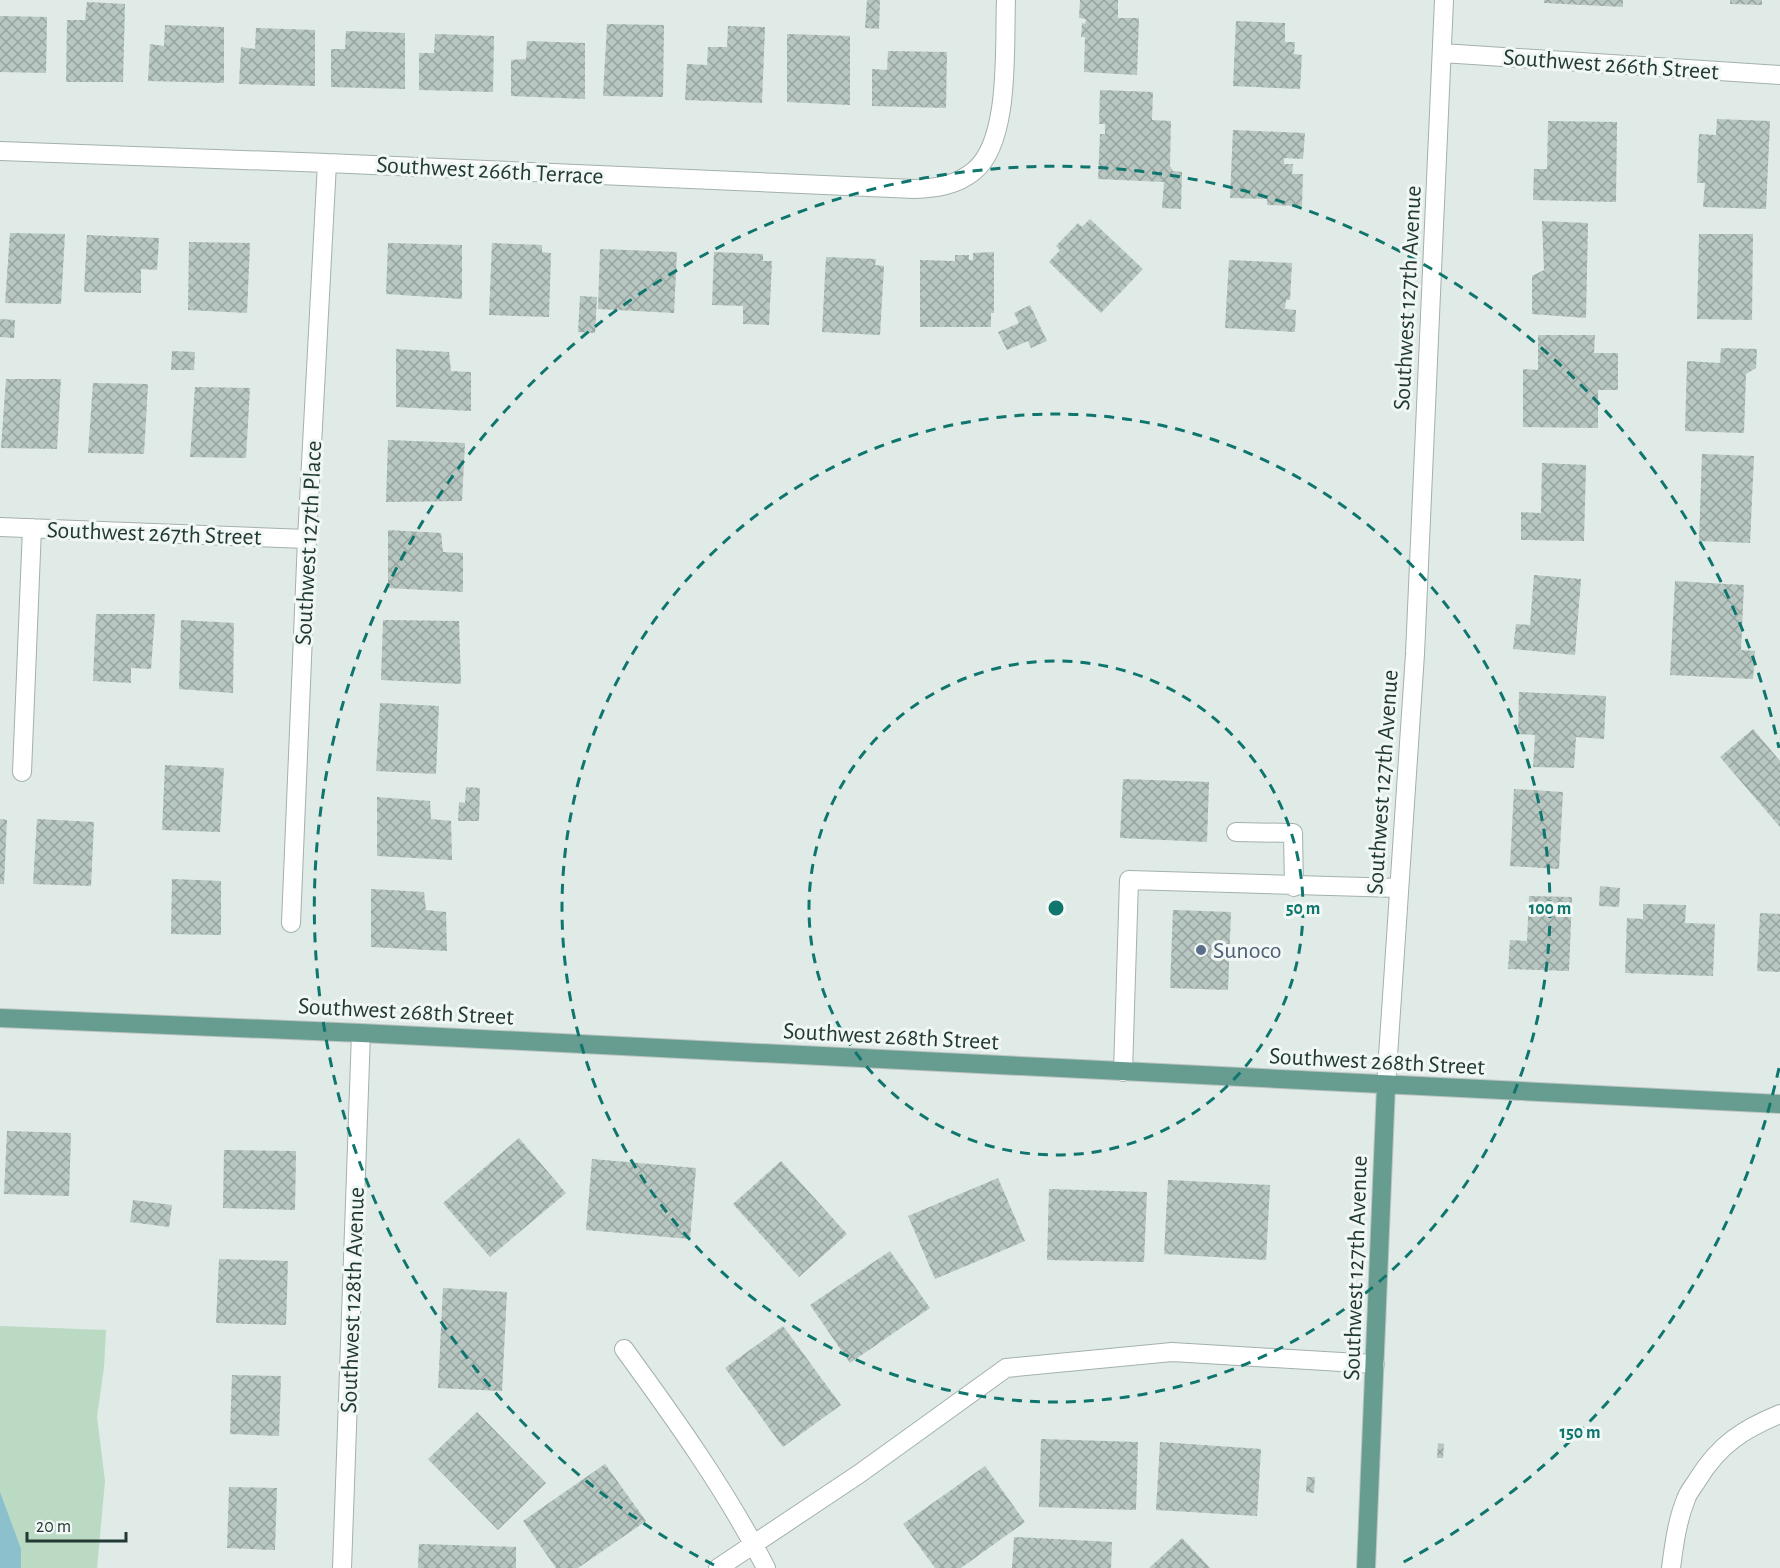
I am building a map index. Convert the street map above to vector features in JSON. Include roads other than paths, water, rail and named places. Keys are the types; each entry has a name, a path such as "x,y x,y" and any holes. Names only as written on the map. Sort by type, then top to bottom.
{"main road":[{"name":"Southwest 268th Street","path":"0,1018 361,1033 1780,1104"},
{"name":"Southwest 127th Avenue","path":"1366,1568 1386,1086"}],"street":[{"name":"Southwest 266th Terrace","path":"0,151 327,162 914,189 937,188 958,181 975,171 989,153 998,130 1002,103 1006,0"},
{"name":"Southwest 127th Avenue","path":"1386,1086 1416,642 1444,0"},
{"name":"Southwest 266th Street","path":"1442,53 1780,75"},
{"name":"Southwest 127th Place","path":"291,923 307,539 327,162"},
{"name":"Southwest 267th Street","path":"0,527 307,539"},
{"path":"22,772 32,528"},
{"path":"1236,832 1293,833 1294,887"},
{"path":"1123,1072 1129,880 1294,887 1399,888"},
{"name":"Southwest 128th Avenue","path":"342,1568 361,1033"},
{"path":"624,1349 691,1443 754,1544 766,1568"},
{"path":"718,1568 859,1474 1006,1368 1172,1352 1375,1364"},
{"path":"1671,1568 1676,1536 1686,1498 1704,1468 1729,1440 1752,1425 1780,1414"}],"water":[{"path":"0,1492 21,1549 21,1568 0,1568"}],"place":[{"name":"Sunoco","path":"1201,950"}]}
